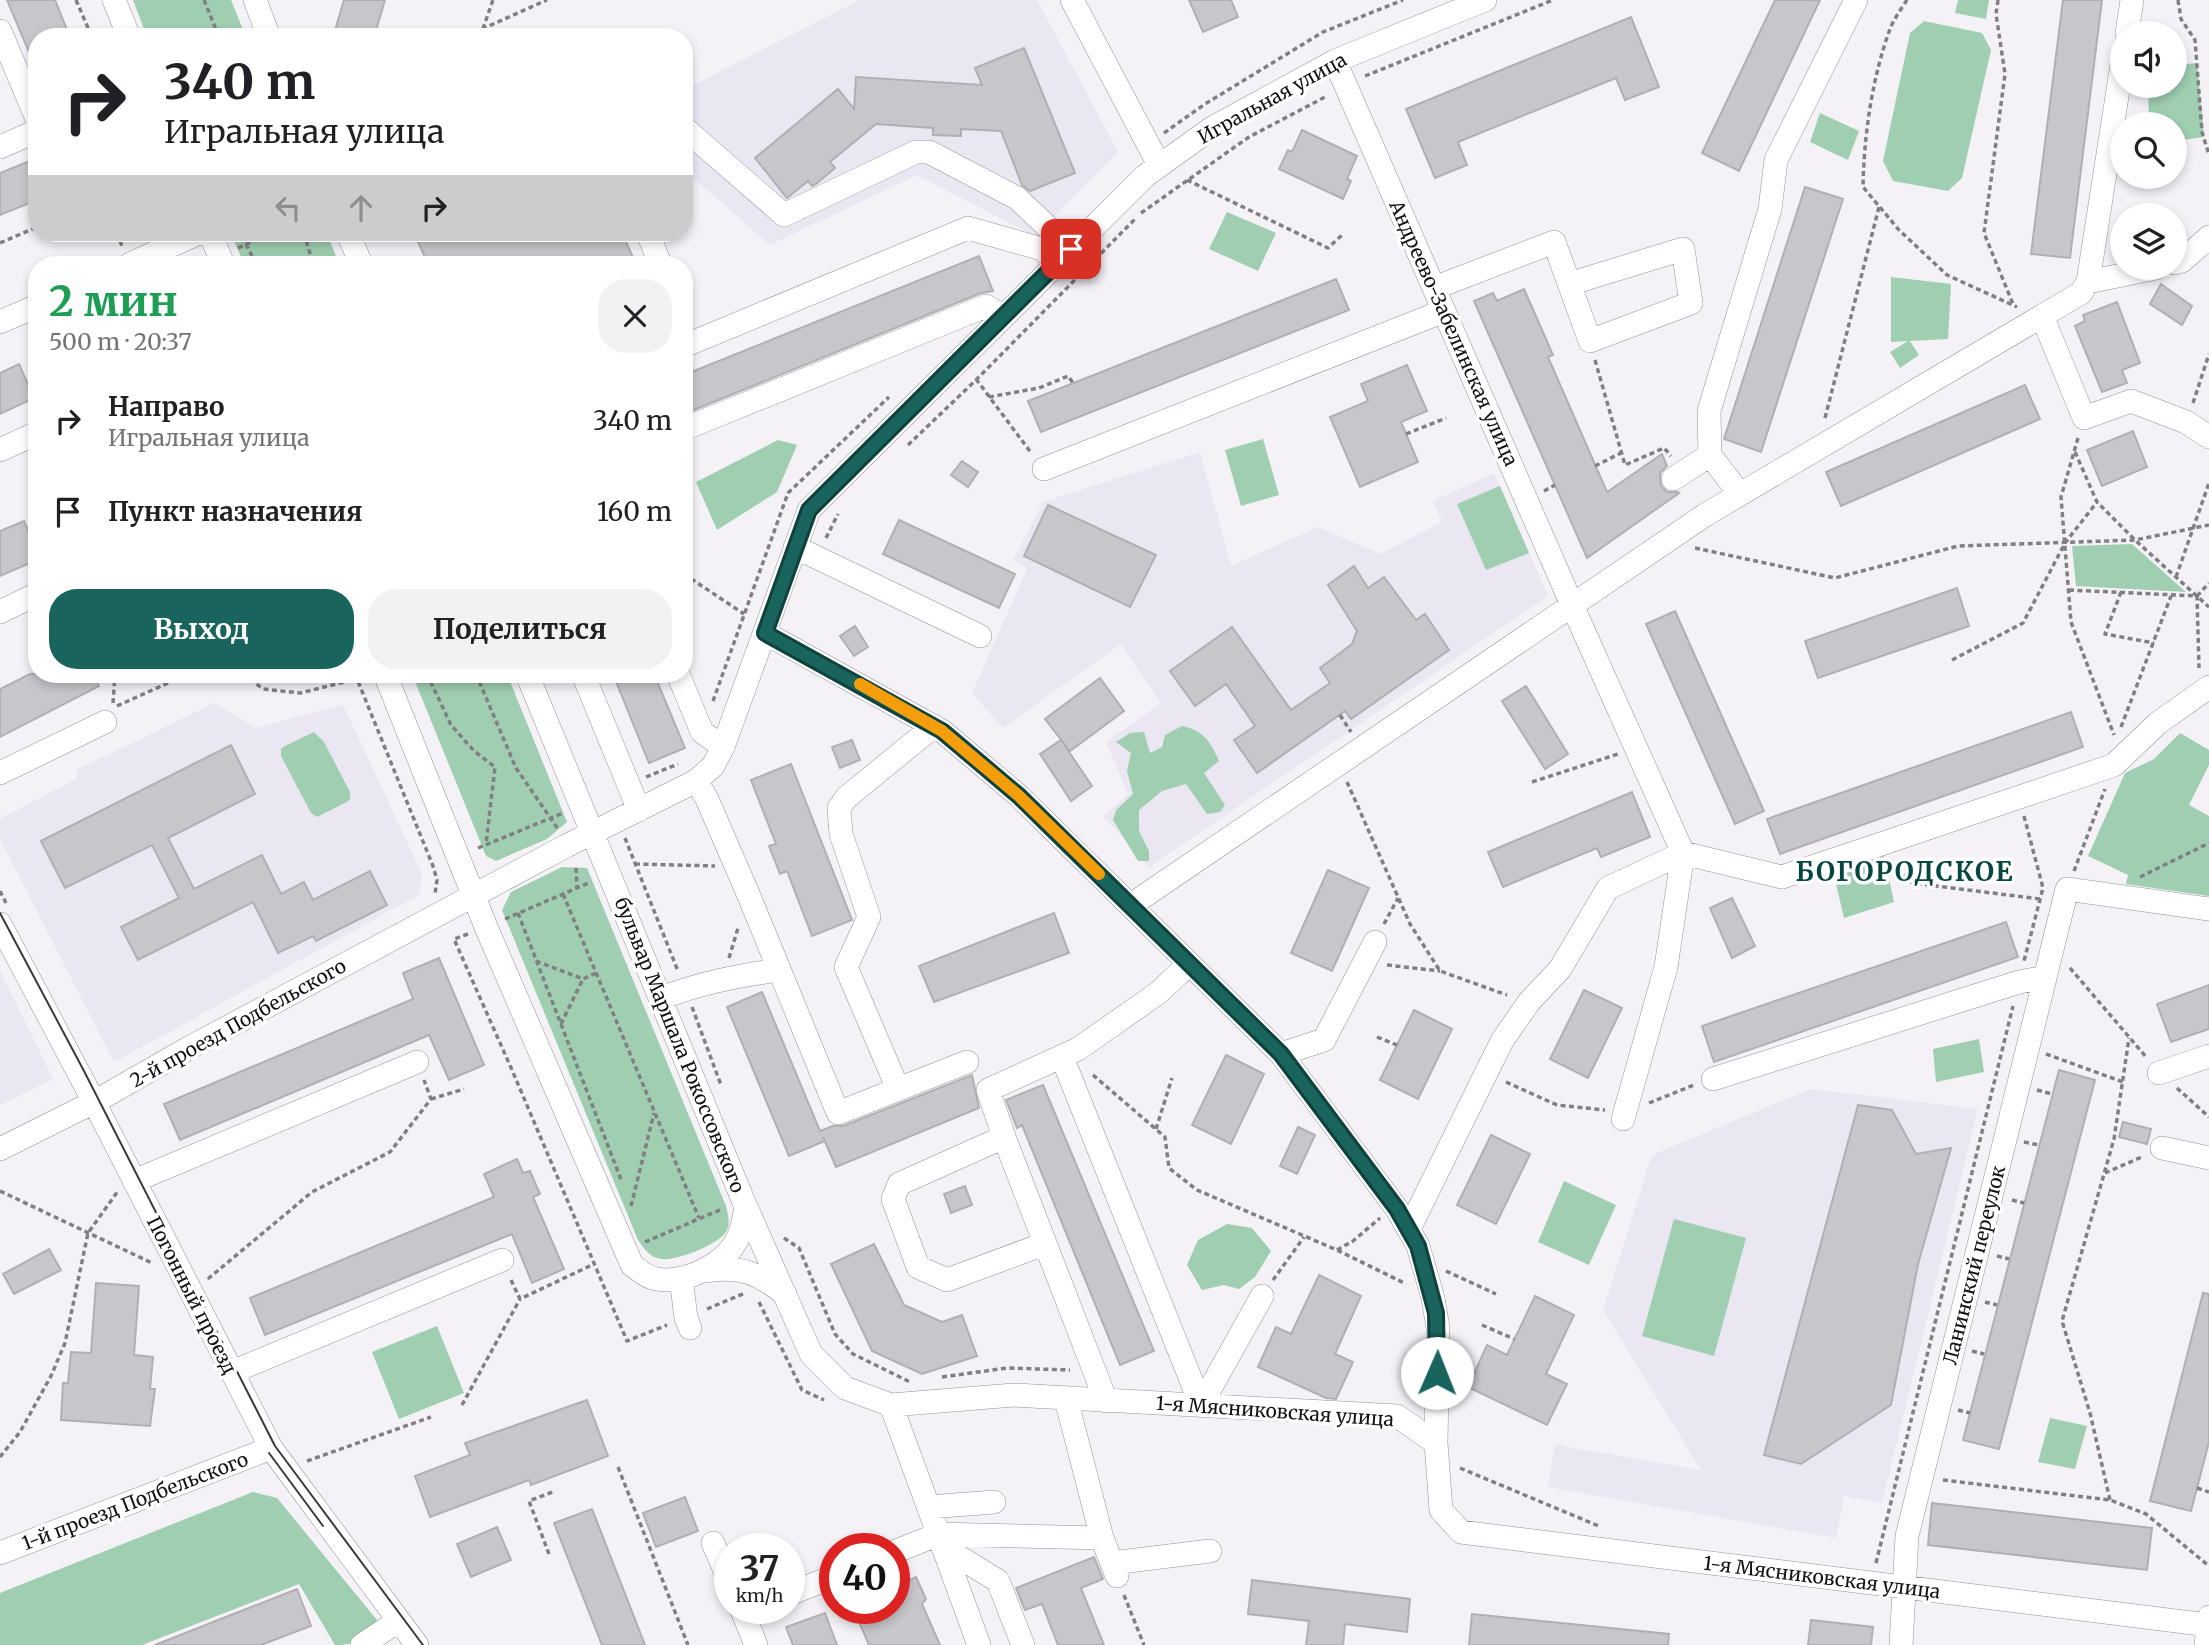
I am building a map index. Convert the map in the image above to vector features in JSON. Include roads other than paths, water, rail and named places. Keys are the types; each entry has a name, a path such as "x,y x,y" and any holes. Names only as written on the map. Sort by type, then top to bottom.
{"street":[{"path":"114,0 125,28"},
{"path":"255,0 266,28"},
{"path":"1072,0 1159,165"},
{"name":"Игральная улица","path":"593,832 696,781 713,766 723,747 809,510 1159,165 1212,128 1335,61 1485,0"},
{"path":"1739,493 1710,455 1709,411 1770,209 1776,160 1856,0"},
{"path":"2129,21 2132,0"},
{"path":"0,31 28,98"},
{"name":"Андреево-Забелинская улица","path":"1335,61 1683,853"},
{"path":"1131,905 1739,493 2081,293 2088,282 2117,98"},
{"path":"0,146 28,135"},
{"path":"693,136 784,215 916,152 929,152 1017,198 1064,256"},
{"path":"693,335 968,228 1064,256"},
{"path":"2187,257 2209,237"},
{"path":"148,256 179,242"},
{"path":"1434,288 1554,242 1569,284 1590,341 1691,303 1683,249 1569,284"},
{"path":"2088,282 2110,277"},
{"path":"693,425 986,306 1003,316"},
{"path":"0,322 28,310"},
{"path":"1044,469 1444,311"},
{"path":"2040,317 2084,418 2131,401 2186,422 2209,437"},
{"path":"0,450 28,437"},
{"path":"1678,475 1710,455"},
{"path":"795,547 981,636"},
{"path":"0,612 28,598"},
{"path":"765,633 934,726 1019,796 1281,1054 1403,1219 1418,1246 1433,1298 1438,1328 1437,1452"},
{"path":"390,683 474,895 632,1265 643,1274 656,1279 738,1269 764,1278 785,1294"},
{"name":"бульвар Маршала Рокоссовского","path":"531,683 747,1208 732,1248 692,1275"},
{"path":"587,683 639,810"},
{"path":"682,683 702,732 723,747"},
{"path":"1403,1219 1502,1041 1529,1002 1560,969 1608,888 1683,853 1783,877 2114,765 2158,723 2204,690"},
{"path":"0,773 105,722"},
{"path":"898,1089 846,967 869,917 841,834 838,808 847,797 934,726"},
{"path":"696,781 707,799 749,896 838,1113 967,1062"},
{"path":"474,895 593,832"},
{"path":"1624,1115 1666,967 1683,853"},
{"name":"Ланинский переулок","path":"1902,1645 1907,1536 2067,889 2209,909"},
{"name":"2-й проезд Подбельского","path":"0,1149 94,1102 474,895"},
{"name":"Погонный проезд","path":"0,925 94,1102 127,1185 232,1372 271,1448 417,1645"},
{"path":"1281,1054 1324,1040 1369,952"},
{"path":"1106,1401 1044,1244 988,1090 1070,1053 1158,993 1189,964"},
{"path":"662,998 685,988 778,970"},
{"path":"1708,1081 2019,982 2045,977"},
{"path":"1070,1053 1201,1405"},
{"path":"2159,1073 2209,1056"},
{"path":"127,1185 417,1062"},
{"path":"1004,1137 899,1184 893,1199 918,1267 947,1280 1044,1244"},
{"path":"2162,1148 2209,1158"},
{"name":"1-я Мясниковская улица","path":"747,1208 811,1354 845,1388 891,1405 1014,1395 1397,1416 1437,1452 1441,1510 1461,1532 2208,1628"},
{"path":"232,1372 502,1260"},
{"path":"691,1328 686,1318 692,1275"},
{"path":"1201,1405 1262,1296"},
{"path":"1066,1399 1102,1538 1114,1570 1210,1551"},
{"path":"891,1405 979,1645"},
{"name":"1-й проезд Подбельского","path":"0,1553 271,1448"},
{"path":"929,1507 994,1502"},
{"path":"910,1548 941,1540 1102,1538"},
{"path":"941,1540 998,1581 1023,1645"},
{"path":"373,1642 398,1621"},
{"path":"750,1624 757,1645"}],"tram line":[{"path":"0,913 84,1071 275,1446 423,1645"},
{"path":"269,1453 323,1526"}],"district":[{"name":"БОГОРОДСКОЕ","path":"1905,872"}]}
